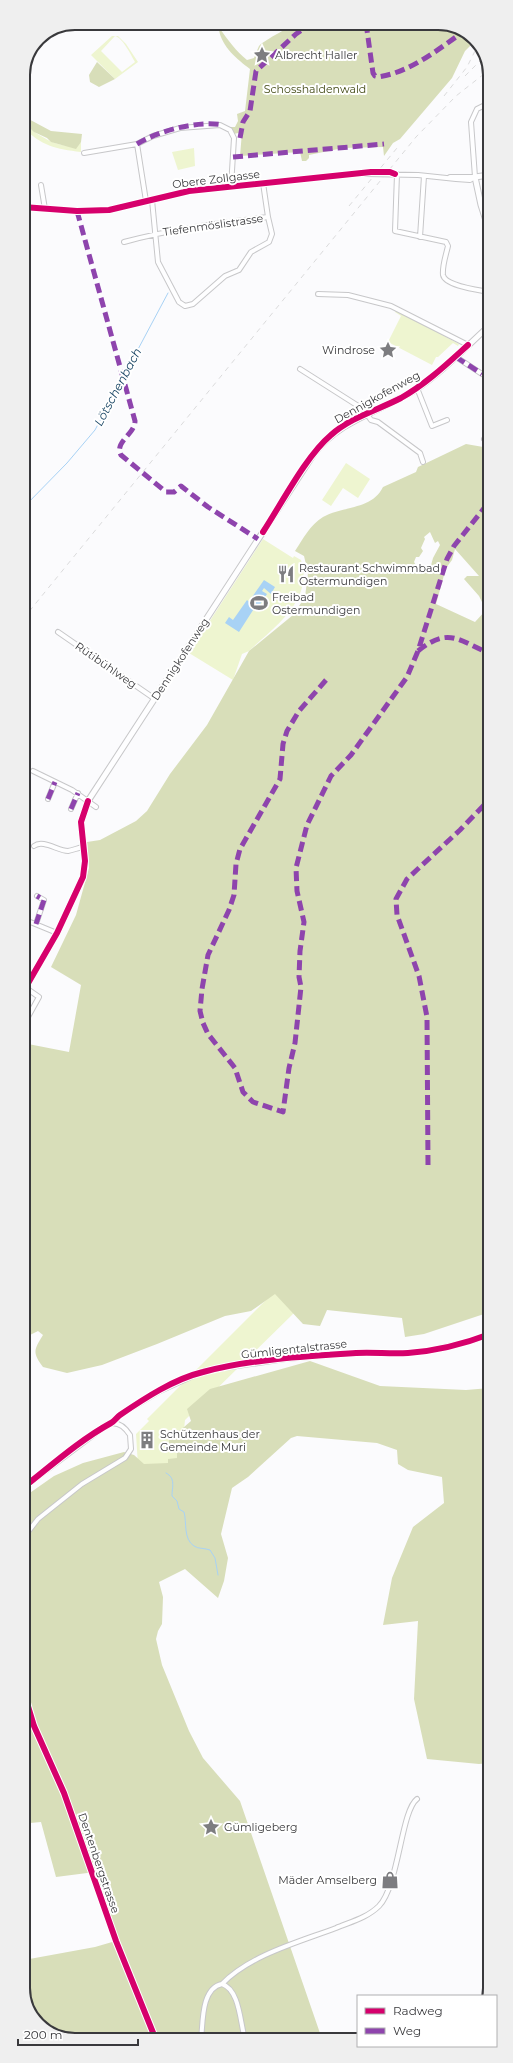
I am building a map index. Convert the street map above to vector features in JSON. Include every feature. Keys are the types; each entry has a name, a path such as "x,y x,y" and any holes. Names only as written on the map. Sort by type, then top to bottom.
{"street":[{"path":"483,106 477,109 471,122 475,177 483,211"},
{"path":"84,153 136,144 153,136 180,128 212,125 226,126 233,133 234,138 231,187"},
{"path":"136,144 146,201"},
{"name":"Obere Zollgasse","path":"30,208 102,211 117,209 190,191 366,174 371,176 396,174 450,177 470,180 475,177 483,176"},
{"path":"396,174 395,231 444,241 448,244 444,270 446,280 453,284 483,291"},
{"path":"420,237 424,176"},
{"name":"Tiefenmöslistrasse","path":"124,242 155,233 196,225 268,217 263,183"},
{"path":"41,185 45,209"},
{"path":"152,200 160,265 179,302 187,306 193,304 225,276 239,270 253,250 269,242 272,234 268,217"},
{"path":"318,294 348,295 391,306 468,345"},
{"name":"Dennigkofenweg","path":"30,981 57,933 83,877 85,862 81,822 88,801 318,448 342,427 417,388 483,331"},
{"path":"456,356 482,374"},
{"path":"300,369 363,409 367,414"},
{"name":"Dennigkofenweg","path":"417,388 432,426 447,420"},
{"name":"Dennigkofenweg","path":"367,414 371,420 378,422 420,453 423,462"},
{"name":"Rütibühlweg","path":"58,632 154,699"},
{"path":"33,771 78,794 96,806"},
{"path":"48,799 55,782"},
{"path":"71,809 78,794"},
{"path":"34,846 40,844 54,846 67,851 83,847"},
{"path":"36,924 44,900 37,896"},
{"path":"30,921 57,933"},
{"path":"30,992 39,997 30,1014"},
{"name":"Gümligentalstrasse","path":"113,1422 120,1415 160,1391 204,1371 285,1359 357,1353 408,1353 453,1345 483,1336"},
{"path":"30,1482 99,1430 113,1422 123,1427 130,1435 131,1446 127,1455 82,1484 38,1519 30,1529"},
{"name":"Dentenbergstrasse","path":"30,1713 34,1726 64,1793 116,1940 153,2033"},
{"path":"202,2033 208,1994 214,1987 222,1984 245,1967 271,1953 357,1920 377,1908 386,1895 411,1810 418,1799"},
{"path":"222,1984 228,1987 234,1995 243,2033"}],"green space":[{"name":"Schosshaldenwald","path":"219,30 221,30 247,60 254,58 259,46 284,30 441,30 455,33 471,45 465,51 452,78 400,139 393,143 384,156 383,147 343,148 309,155 309,158 306,161 302,161 300,152 240,156 242,132 234,134 228,127 235,127 238,121 237,114 245,111 250,69 235,57 223,42"},
{"path":"112,36 115,36 118,36 126,44 138,62 115,79 91,55","holes":["115,36 118,37 135,62 122,72 101,51"]},
{"path":"97,62 115,79 99,87 90,82 89,75"},
{"path":"30,120 51,131 82,134 81,142 76,149 51,142 47,138 30,128"},
{"path":"30,128 42,137 58,144 66,146 81,142 81,152 49,146 30,133"},
{"path":"194,148 195,166 178,170 172,152"},
{"path":"396,310 459,344 458,346 453,343 438,357 436,357 432,365 388,342 401,316 395,312"},
{"path":"466,444 483,447 483,604 479,596 464,579 467,576 479,576 455,549 452,560 446,568 436,604 475,622 483,613 483,1314 424,1334 405,1337 402,1318 327,1310 320,1326 303,1324 275,1294 251,1311 225,1316 102,1365 67,1373 43,1367 37,1358 36,1348 43,1335 38,1331 30,1335 30,1044 69,1052 81,985 51,967 76,915 89,868 87,842 100,840 136,821 147,811 170,774 207,725 249,651 293,615 305,597 308,573 304,556 295,551 318,520 331,513 364,504 372,500 383,487 416,472 418,467","holes":["430,532 435,543 438,541 440,545 433,558 430,569 423,572 419,570 414,562 416,557 419,557 423,551 421,548 425,539 424,537"]},
{"path":"346,463 370,479 358,498 343,488 331,506 322,500"},
{"name":"Freibad Ostermundigen","path":"263,539 293,558 294,556 301,560 304,574 302,588 290,611 280,622 249,651 242,654 233,680 189,653"},
{"path":"275,1291 295,1312 185,1420 180,1469 138,1466 136,1434 149,1421 147,1419"},
{"path":"310,1361 380,1386 466,1390 483,1389 483,1764 427,1759 414,1699 418,1621 383,1625 392,1578 413,1527 444,1503 442,1477 408,1470 398,1464 397,1450 377,1443 297,1436 291,1438 248,1477 232,1488 221,1534 228,1558 224,1581 218,1598 185,1569 159,1582 163,1597 162,1624 156,1639 162,1665 189,1731 203,1758 240,1801 320,2033 72,2033 58,2030 45,2022 33,2005 30,1988 30,1959 95,1947 119,1940 95,1872 56,1877 41,1822 30,1823 30,1493 54,1476 83,1463 124,1452 134,1455 144,1464 168,1463 168,1459 177,1458 177,1451 173,1451 169,1445 169,1440 191,1421 187,1409 210,1389"}],"water":[{"path":"264,580 275,587 271,594 264,588 262,591 267,594 259,606 250,600"},
{"path":"247,600 255,607 239,632 225,623 229,617 233,620"}],"waterway":[{"name":"Lötschenbach","path":"30,501 67,463 95,430 168,293"},
{"path":"166,1473 172,1480 172,1496 177,1501 179,1509 184,1512 188,1539 196,1547 210,1550 215,1558 218,1575"}],"railway":[{"path":"444,96 467,67 475,50"},
{"path":"465,76 481,60"},
{"path":"30,610 416,137 456,96 483,75"},
{"path":"349,206 397,148"}],"marked path":[{"path":"240,138 243,122 250,111 256,71 302,30"},
{"path":"367,30 373,73 378,77 413,65 459,35"},
{"path":"137,144 167,131 190,125 223,125"},
{"path":"233,157 384,144"},
{"path":"77,211 135,421 132,430 120,446 121,455 166,492 174,492 181,486 208,507 258,539"},
{"path":"456,357 482,374"},
{"path":"326,680 299,711 287,731 283,744 280,779 240,849 236,864 234,895 229,910 208,955 202,989 200,1011 203,1023 208,1034 235,1068 243,1092 253,1102 283,1112 289,1068 295,1043 301,987 299,977 300,951 304,922 297,891 296,868 307,825 331,776 351,755 407,677 418,651 447,559 454,546 483,510"},
{"path":"418,651 429,643 446,637 454,638 483,650"},
{"path":"48,799 55,782"},
{"path":"71,809 78,793"},
{"path":"428,1165 427,1017 419,976 397,915 396,899 407,879 460,830 483,806"},
{"path":"36,924 44,900 37,896"}],"cycle path":[{"path":"30,208 77,211 109,210 189,191 371,172 390,172 395,174"},
{"path":"263,532 312,455 331,435 347,423 401,398 436,373 468,345"},
{"path":"30,980 57,933 83,877 85,861 81,822 88,801"},
{"path":"30,1482 77,1445 119,1416 160,1390 192,1375 241,1364 318,1355 429,1351 460,1344 483,1336"},
{"path":"30,1713 34,1726 64,1793 116,1941 153,2033"}],"place":[{"name":"Albrecht Haller","path":"262,55"},
{"name":"Windrose","path":"388,350"},
{"name":"Restaurant Schwimmbad Ostermundigen","path":"286,574"},
{"name":"Freibad Ostermundigen","path":"259,603"},
{"name":"Schützenhaus der Gemeinde Muri","path":"147,1440"},
{"name":"Gümligeberg","path":"211,1827"},
{"name":"Mäder Amselberg","path":"390,1880"}]}
